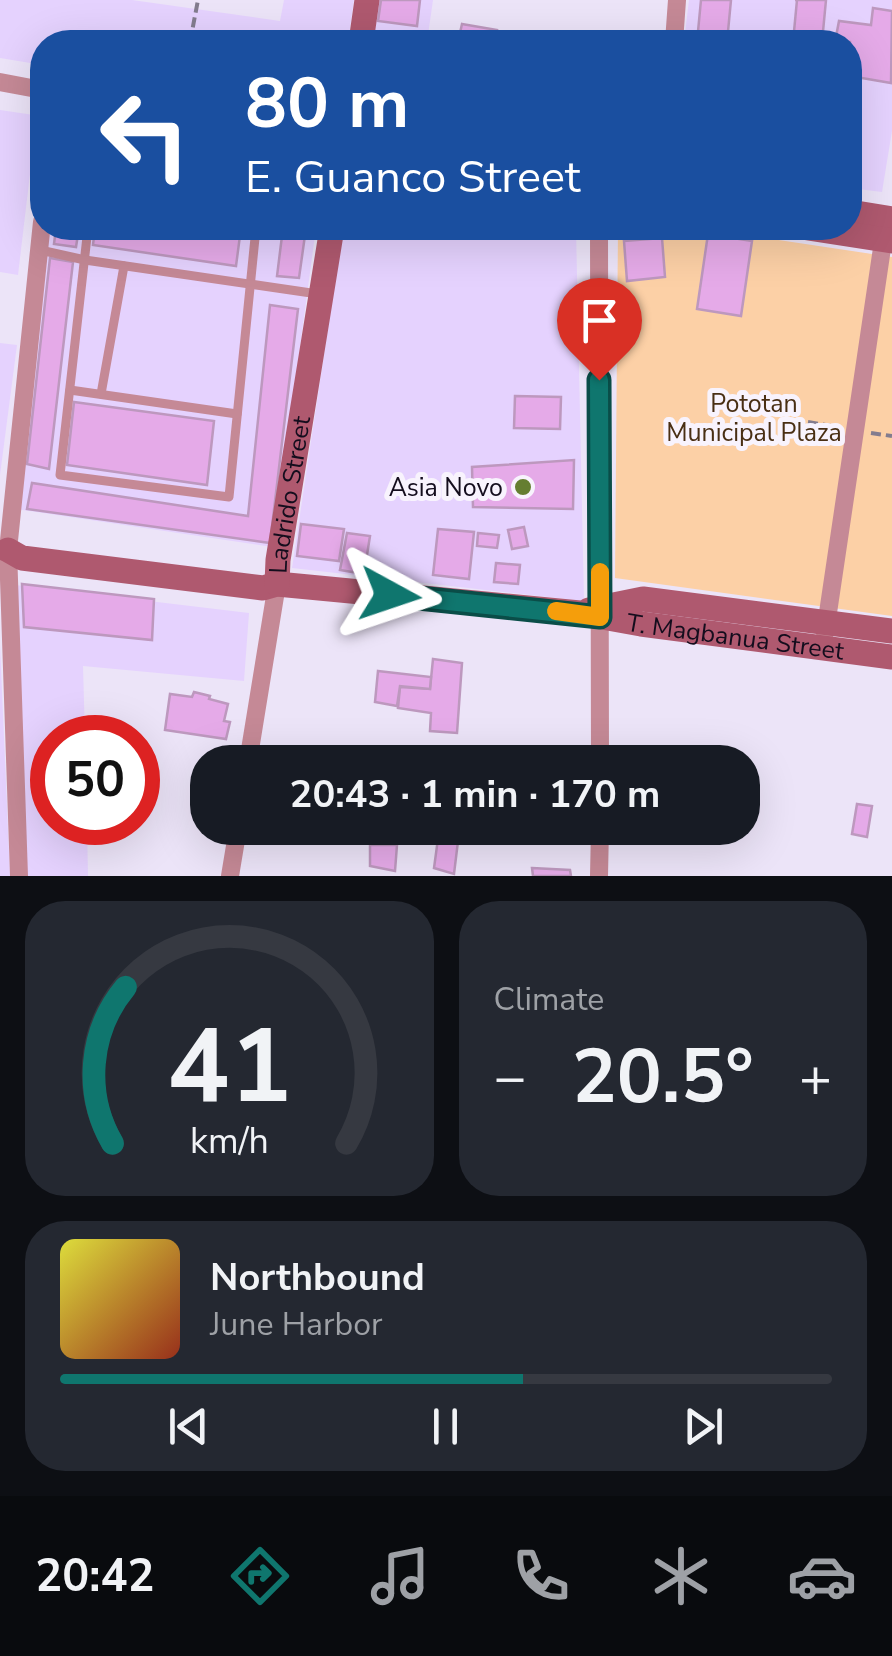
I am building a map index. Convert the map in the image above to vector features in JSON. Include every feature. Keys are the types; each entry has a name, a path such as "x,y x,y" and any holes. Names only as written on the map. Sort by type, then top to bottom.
{"main road":[{"path":"363,30 368,0"},
{"path":"862,217 888,229"},
{"path":"862,229 888,229"},
{"name":"Ladrido Street","path":"277,584 330,240"},
{"name":"T. Magbanua Street","path":"4,549 22,558 263,588 277,584 824,635 892,631"},
{"name":"T. Magbanua Street","path":"824,635 892,657"}],"street":[{"path":"675,30 676,0"},
{"path":"0,82 30,88"},
{"path":"824,635 888,229"},
{"path":"19,876 4,549 41,240"},
{"path":"599,240 593,612 599,745"},
{"name":"Ladrido Street","path":"251,745 277,584"},
{"path":"230,876 235,845"},
{"path":"600,845 600,876"}],"lane":[{"path":"87,240 60,474 228,497 255,240"},
{"path":"40,250 321,295"},
{"path":"101,394 124,266"},
{"path":"70,390 237,414"}],"path":[{"path":"192,30 198,0"},
{"path":"808,422 856,430"}],"shaded area":[{"path":"0,0 132,0 280,21 284,0 354,0 350,30 30,30 30,63 0,58"},
{"path":"377,0 433,0 429,30 371,30"},
{"path":"689,0 892,0 892,131 882,192 862,190 862,30 685,30"},
{"path":"0,110 30,114 30,174 18,275 0,272"},
{"path":"48,240 314,240 273,547 16,509"},
{"path":"341,240 576,240 584,601 292,568"},
{"path":"0,343 17,345 0,475"},
{"path":"15,585 249,613 244,681 83,666 84,715 30,715 30,845 87,845 88,876 26,876"},
{"path":"0,645 10,876 0,876"}],"green space":[{"name":"Pototan Municipal Plaza","path":"618,240 778,240 892,257 892,616 615,578"}],"building":[{"path":"381,0 420,0 417,26 378,21"},
{"path":"701,0 731,0 728,30 698,30"},
{"path":"797,0 826,0 823,30 794,30"},
{"path":"873,8 892,11 891,83 862,78 862,30 837,30 839,21 871,25"},
{"path":"462,24 497,30 461,30"},
{"path":"54,240 77,240 76,247 54,244"},
{"path":"94,240 239,240 236,266 93,245"},
{"path":"282,240 304,240 299,278 277,276"},
{"path":"662,240 665,277 627,281 624,241"},
{"path":"707,240 752,241 741,316 697,309"},
{"path":"50,258 73,262 49,469 27,464"},
{"path":"270,305 298,309 270,543 27,509 32,483 248,516"},
{"path":"515,396 561,397 560,429 514,428"},
{"path":"74,402 214,421 207,485 67,465"},
{"name":"Asia Novo","path":"574,460 573,509 473,507 472,467"},
{"path":"301,524 344,529 339,561 297,556"},
{"path":"524,527 528,546 512,549 508,530"},
{"path":"438,529 474,532 469,579 433,575"},
{"path":"347,533 370,536 364,574 340,570"},
{"path":"478,533 499,535 497,548 477,546"},
{"path":"496,563 520,565 518,584 494,582"},
{"path":"22,584 154,599 152,640 24,627"},
{"path":"433,659 462,663 457,733 430,731 431,713 398,708 400,687 430,689"},
{"path":"378,671 431,677 430,689 400,686 397,706 375,702"},
{"path":"194,692 228,704 224,721 230,722 226,739 165,730 170,694 192,697"},
{"path":"857,804 872,806 867,837 852,834"},
{"path":"370,845 397,845 395,871 370,866"},
{"path":"437,845 458,845 454,874 434,868"},
{"path":"532,868 570,870 571,876 533,876"}],"slow traffic":[{"path":"556,611 600,617 600,572"}],"place":[{"name":"Asia Novo","path":"523,487"}],"route":[{"path":"390,595 600,617 599,380"}]}
